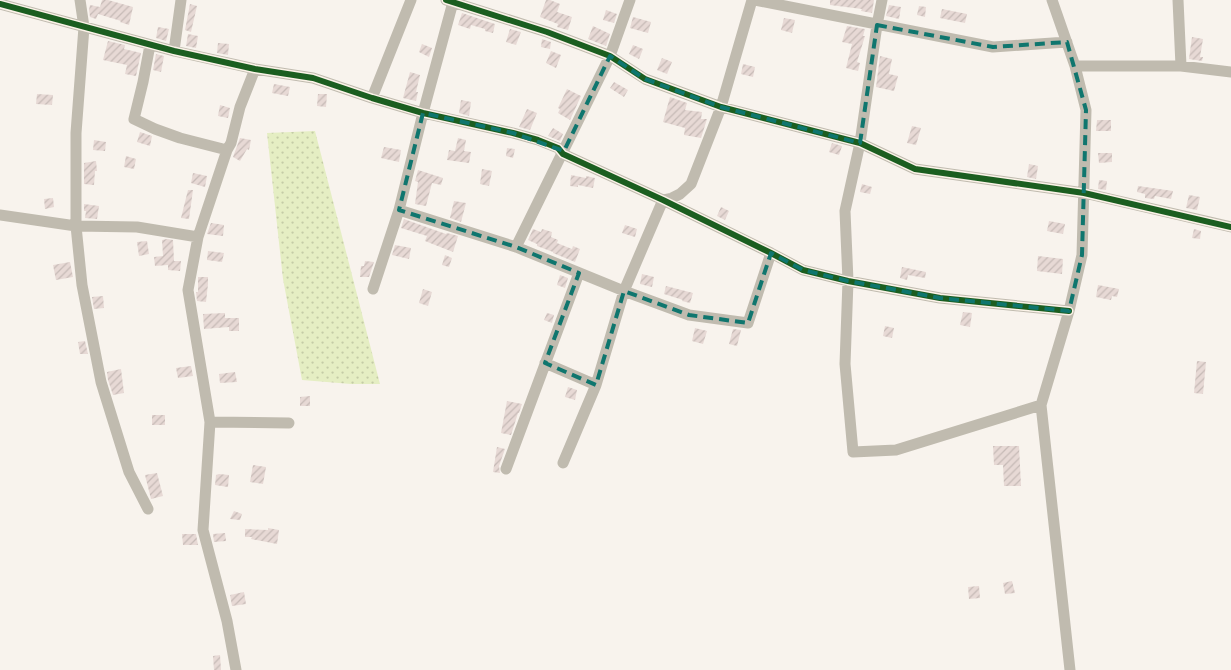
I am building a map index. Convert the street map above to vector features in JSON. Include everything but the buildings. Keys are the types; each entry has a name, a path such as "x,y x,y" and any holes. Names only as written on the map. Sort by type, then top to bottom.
{"street":[{"path":"80,0 84,27 76,133 76,226 82,284 101,382 129,472 148,509"},
{"path":"174,51 181,0"},
{"path":"372,98 411,0"},
{"path":"516,247 610,56 630,0"},
{"path":"663,200 680,194 691,184 721,107 754,0 993,47 1067,42"},
{"path":"882,0 860,143 845,211 848,282 844,364 853,452 896,450 1041,405"},
{"path":"1052,0 1076,66 1086,110 1082,255 1069,311 1041,405 1070,670"},
{"path":"1178,0 1181,66"},
{"path":"373,289 399,210 450,1 547,32 610,56 645,79 721,107 860,143 915,169 1084,193 1231,227"},
{"path":"0,4 174,51 255,69 313,78 423,113 538,140 558,148 563,154 663,200 803,270 848,282 940,298 1069,311"},
{"path":"150,45 134,119 180,138 227,150"},
{"path":"1076,66 1181,66 1231,72"},
{"path":"236,670 227,621 203,530 210,422 188,290 198,237 231,143 240,107 255,69"},
{"path":"563,463 596,385 624,291 663,200"},
{"path":"399,210 516,247 689,315 748,323 771,253"},
{"path":"0,215 76,226 137,227 198,237"},
{"path":"506,469 579,273"},
{"path":"545,363 596,385"},
{"path":"210,422 289,424"}],"highlighted area":[{"path":"877,25 993,47 1067,42 1086,110 1082,255 1069,311 940,298 848,281 803,270 771,253 748,323 689,315 624,291 596,385 545,363 579,273 516,247 399,210 423,113 513,133 564,151 610,56 645,79 721,107 860,143"}],"green space":[{"path":"315,131 380,384 302,380 283,279 267,133"}],"cycle path":[{"path":"446,0 547,32 610,56 645,79 721,107 860,143 915,169 1084,193 1231,227"},
{"path":"0,4 174,51 255,69 313,78 423,113 538,140 558,148 563,154 663,200 803,270 848,281 940,298 1069,311"}]}
